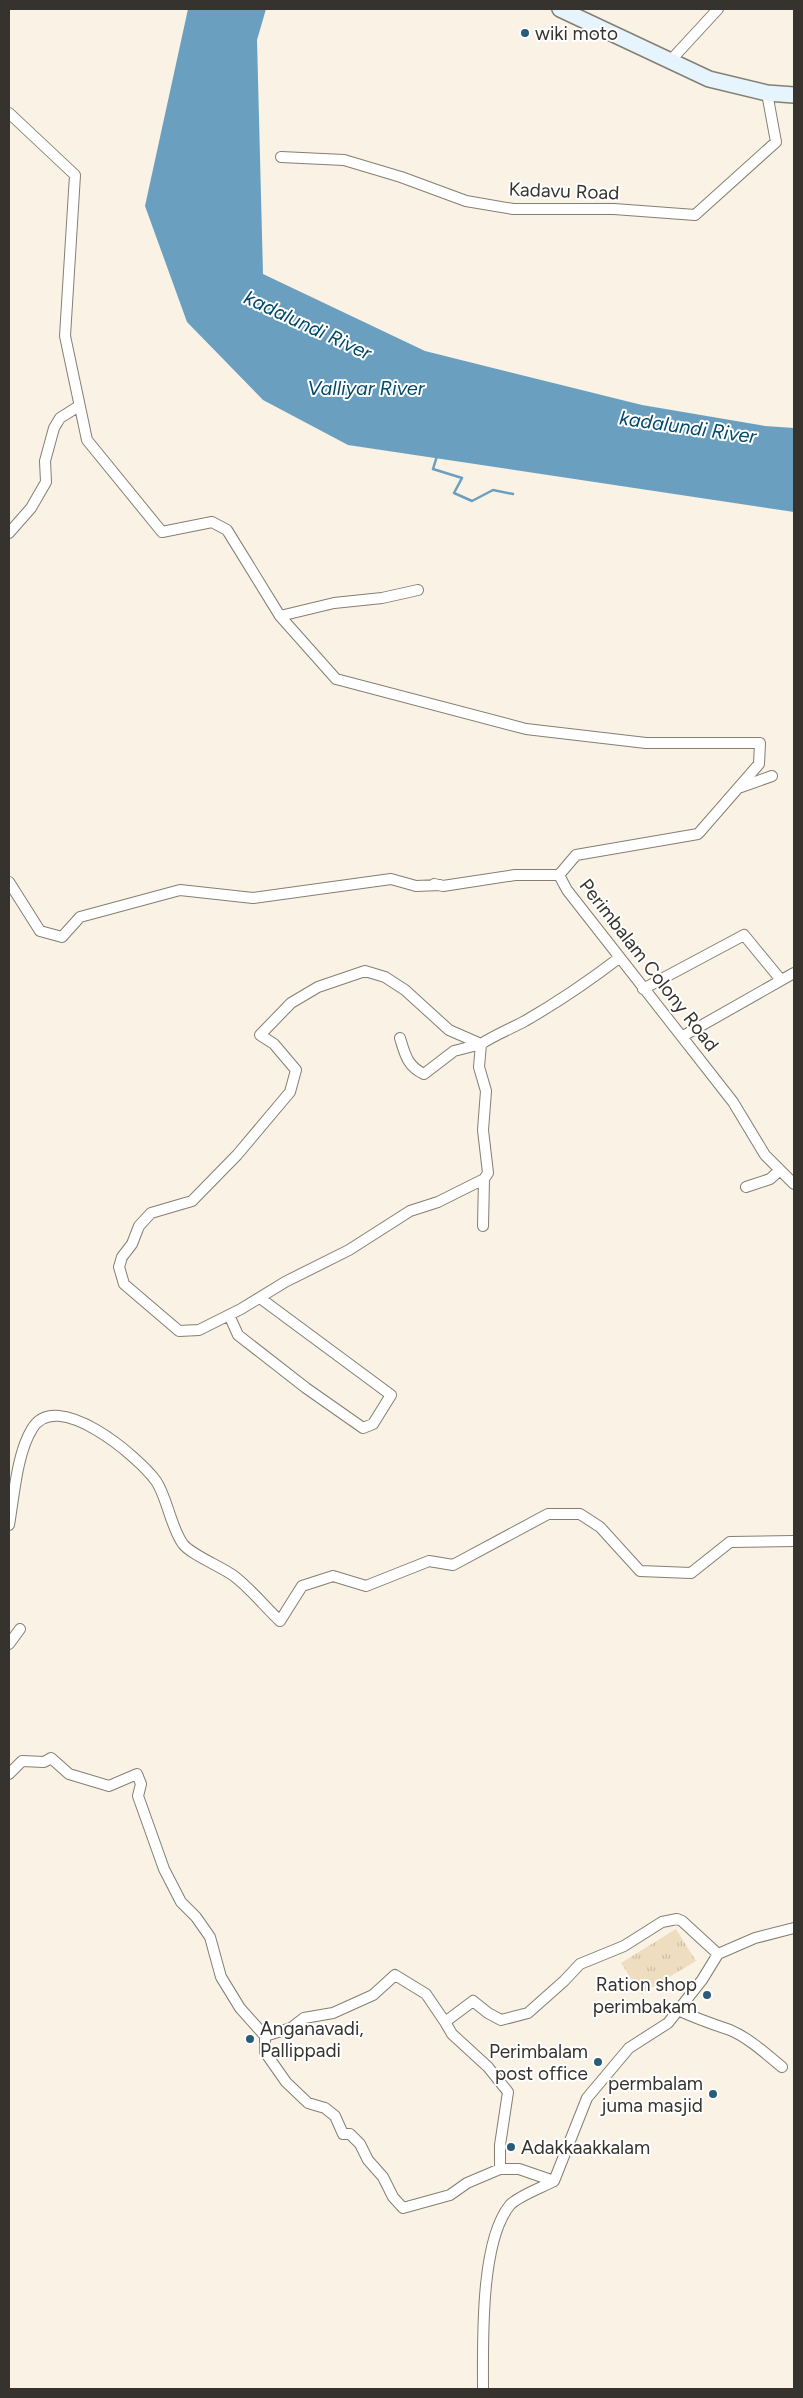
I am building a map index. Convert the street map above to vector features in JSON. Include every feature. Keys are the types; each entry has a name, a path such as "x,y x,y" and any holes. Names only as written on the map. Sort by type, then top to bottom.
{"main road":[{"path":"560,9 710,79 767,93 794,96"}],"street":[{"path":"670,61 718,9"},
{"name":"Kadavu Road","path":"280,157 344,160 401,177 466,201 513,209 614,209 695,215 776,142 767,93"},
{"name":"Perimbalam Colony Road","path":"9,113 75,175 65,336 86,440 162,532 212,522 226,530 280,616 336,679 526,729 646,743 760,743 759,764 698,834 576,855 559,875 567,890 733,1102 765,1155 794,1184"},
{"path":"9,533 31,508 46,482 44,461 54,428 60,418 80,406"},
{"path":"280,616 334,603 382,598 418,590"},
{"path":"740,787 772,776"},
{"path":"9,882 40,931 62,937 80,916 180,890 253,898 391,879 416,886 440,885 514,875 559,875"},
{"path":"428,883 440,885"},
{"path":"643,989 744,935 781,980"},
{"path":"400,1038 406,1060 414,1070 424,1074 454,1051 481,1044 495,1035 524,1022 583,985 620,958"},
{"path":"365,971 385,978 405,990 449,1030 481,1044 479,1066 486,1091 483,1130 488,1173 484,1179 438,1202 410,1212 349,1250 285,1282 229,1316 199,1330 179,1331 124,1284 119,1268 122,1257 132,1244 139,1226 151,1213 192,1201 237,1155 290,1092 296,1070 274,1044 260,1035 291,1003 318,987 365,971"},
{"path":"683,1036 794,973"},
{"path":"746,1187 770,1179 780,1170"},
{"path":"483,1226 484,1179"},
{"path":"229,1316 238,1335 306,1388 363,1428 373,1424 391,1394 260,1298"},
{"path":"9,1525 23,1449 39,1419 50,1415 72,1418 110,1437 135,1457 156,1482 183,1544 235,1577 280,1621 302,1586 333,1576 366,1586 429,1561 454,1565 548,1514 580,1514 600,1527 640,1571 691,1574 730,1542 794,1541"},
{"path":"9,1644 20,1629"},
{"path":"9,1774 22,1761 44,1762 50,1758 70,1774 109,1786 137,1774 142,1784 138,1796 168,1877 181,1902 210,1937 221,1977 240,2008 265,2036 265,2052 286,2082 308,2103 325,2108 335,2116 343,2134 350,2134 360,2144 368,2160 383,2177 393,2197 404,2208 450,2195 467,2183 500,2169 519,2169 554,2181"},
{"path":"445,2022 473,2000 488,2013 501,2020 528,2013 564,1982 580,1964 624,1946 662,1922 677,1919 682,1921 718,1954"},
{"path":"483,2389 483,2315 494,2233 511,2204 554,2181 588,2098 629,2048 668,2023 702,1980 718,1954 756,1938 794,1928"},
{"path":"265,2036 291,2028 304,2018 333,2013 373,1995 395,1975 426,1994 452,2034 488,2067 508,2092 500,2145 500,2169"},
{"path":"678,2010 712,2026 730,2030 748,2040 782,2067"}],"green space":[{"path":"676,1929 696,1961 641,1994 621,1963"}],"water":[{"name":"Valliyar River","path":"188,9 266,9 257,40 263,274 425,351 642,405 765,426 794,428 794,512 348,445 263,400 187,322 145,206"}],"waterway":[{"path":"437,456 433,469 462,478 454,493 472,501 493,490 513,494"}],"place":[{"name":"wiki moto","path":"525,33"},
{"name":"Ration shop perimbakam","path":"707,1995"},
{"name":"Anganavadi, Pallippadi","path":"250,2039"},
{"name":"Perimbalam post office","path":"598,2062"},
{"name":"permbalam juma masjid","path":"713,2094"},
{"name":"Adakkaakkalam","path":"511,2147"}],"water label":[{"name":"kadalundi River","path":"308,325"},
{"name":"kadalundi River","path":"688,427"}]}
